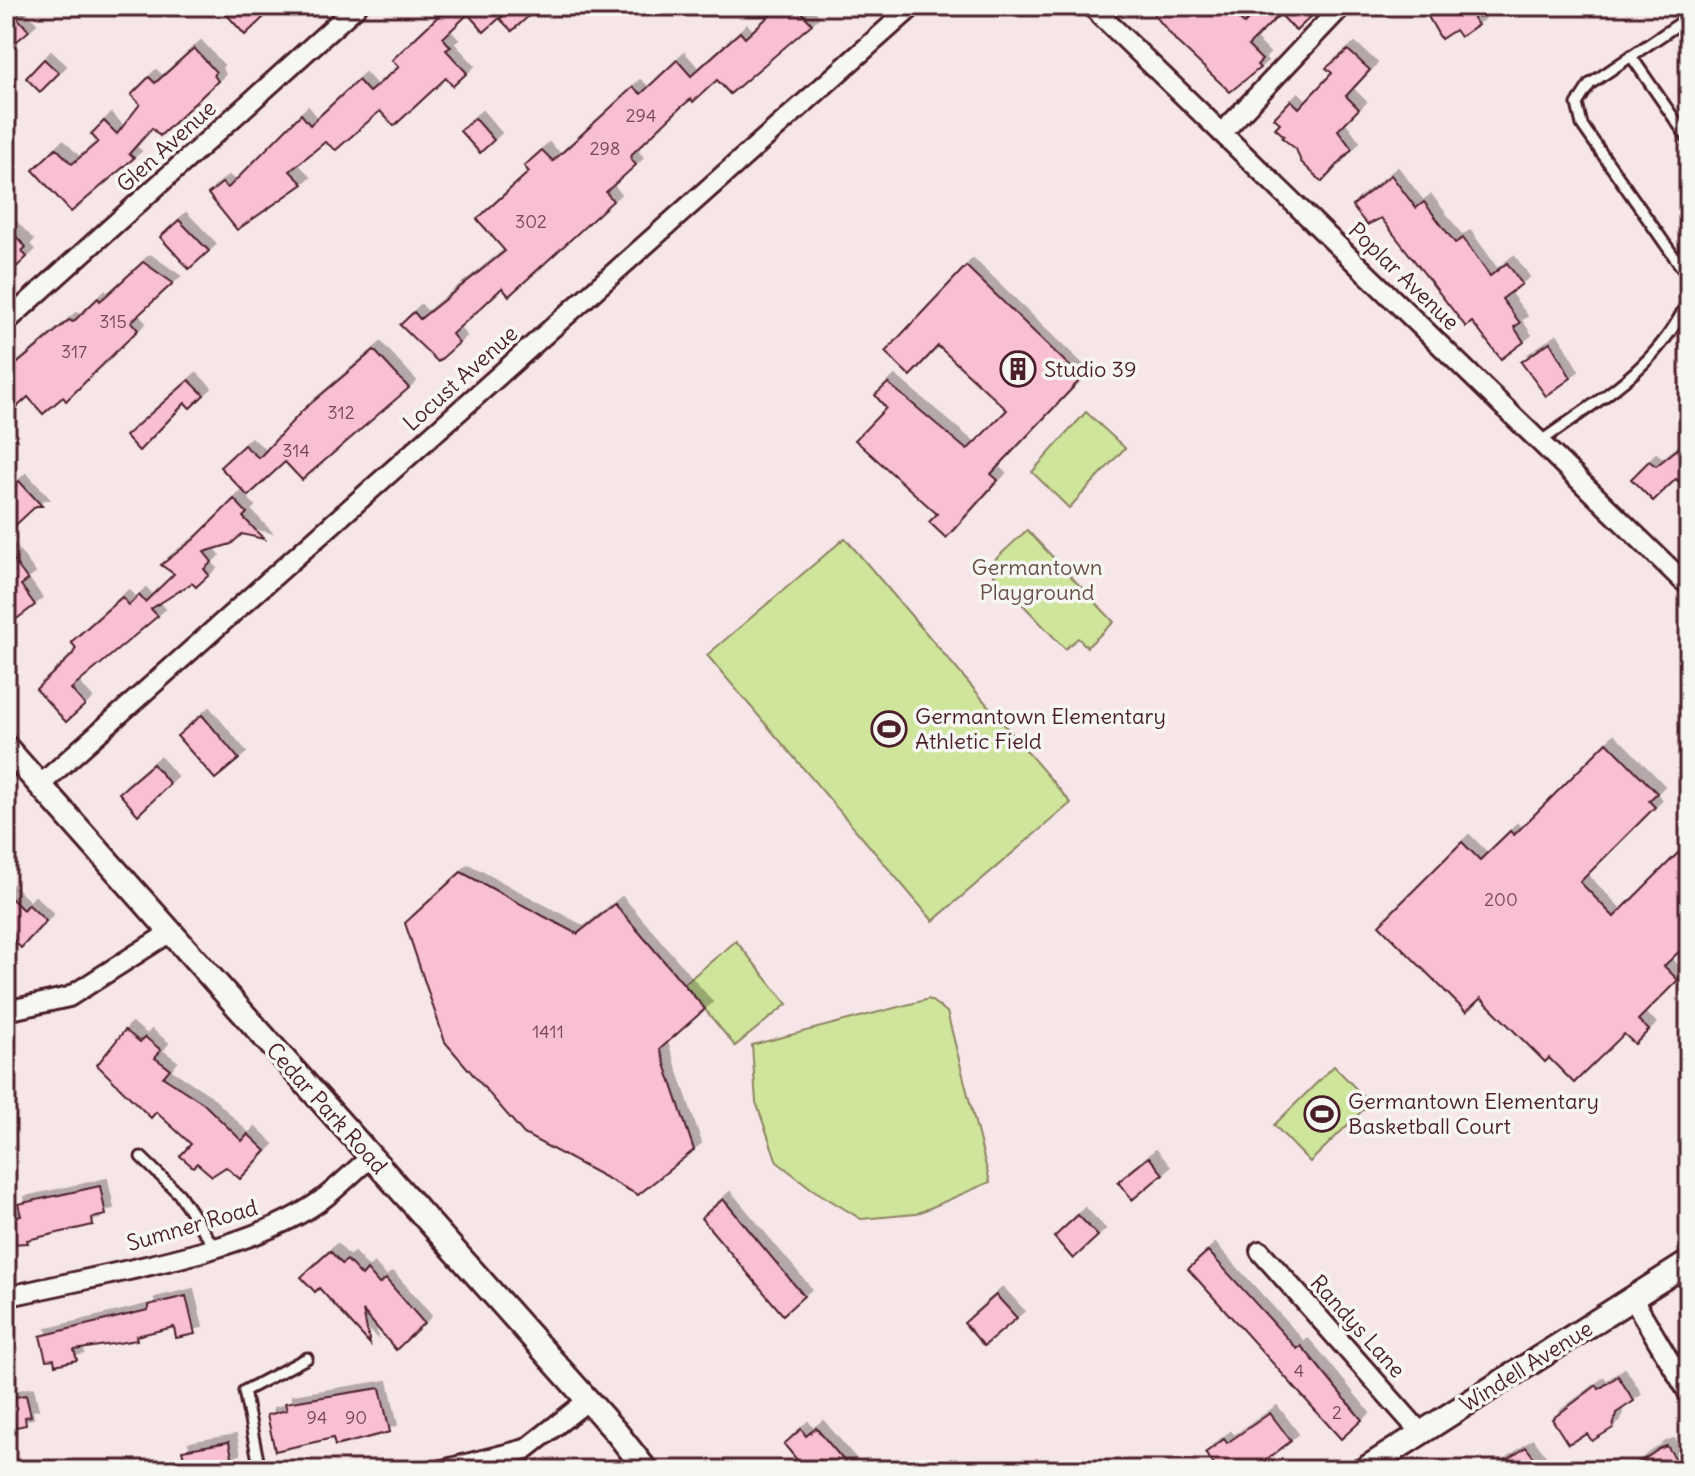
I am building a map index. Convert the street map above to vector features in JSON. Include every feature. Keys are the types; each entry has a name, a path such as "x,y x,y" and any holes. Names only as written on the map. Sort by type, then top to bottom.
{"street":[{"name":"Glen Avenue","path":"6,322 357,6"},
{"name":"Locust Avenue","path":"40,785 913,6"},
{"name":"Poplar Avenue","path":"1091,6 1540,442 1686,578"},
{"path":"1222,133 1342,6"},
{"name":"Cedar Park Road","path":"6,747 646,1470"},
{"path":"6,1011 69,997 169,933"},
{"name":"Sumner Road","path":"6,1297 215,1248 269,1229 320,1202 371,1157"},
{"name":"Randys Lane","path":"1260,1251 1420,1432"},
{"name":"Windell Avenue","path":"1363,1470 1689,1262"},
{"path":"1633,1299 1689,1394"},
{"path":"443,1470 526,1449 587,1401"}],"lane":[{"path":"1689,17 1590,84 1577,104 1578,115 1689,278"},
{"path":"1631,56 1689,140"},
{"path":"1540,442 1650,361 1678,323 1689,298"},
{"path":"141,1157 179,1194 215,1248"},
{"path":"260,1470 244,1391 307,1358"}],"green space":[{"path":"1086,412 1125,448 1069,508 1032,472"},
{"name":"Germantown Playground","path":"1027,530 1114,622 1087,647 1078,638 1065,649 987,567"},
{"name":"Germantown Elementary Athletic Field","path":"845,538 1071,803 933,921 707,655"},
{"path":"736,941 787,1004 735,1046 684,984"},
{"path":"929,999 947,1012 990,1182 916,1214 861,1219 812,1189 777,1162 756,1102 752,1045"},
{"name":"Germantown Elementary Basketball Court","path":"1334,1066 1370,1103 1310,1162 1274,1125"}],"building":[{"path":"7,6 29,31 16,42 6,33"},
{"path":"219,6 256,6 265,16 245,35"},
{"path":"449,6 513,6 484,32 468,14 443,38 451,47 446,50 467,73 453,86 446,78 394,126 380,111 336,150 325,142 290,171 303,184 237,230 208,194 222,183 228,188 301,114 310,125 358,80 369,92 399,67 392,60"},
{"path":"513,6 540,6 512,31 500,19"},
{"path":"780,6 796,6 812,24 730,94 717,80 693,102 691,99 679,109 632,154 631,159 636,165 606,192 613,201 509,296 502,288 452,334 459,343 438,362 400,325 414,312 420,319 505,251 477,219 529,172 524,166 542,150 553,161 633,87 641,94 677,60 691,76 740,32 745,38"},
{"path":"1147,6 1225,6 1244,24 1262,6 1322,6 1296,31 1280,14 1248,46 1262,60 1257,65 1260,68 1230,92 1177,42"},
{"path":"1422,6 1464,6 1478,25 1460,37 1455,30 1441,39"},
{"path":"194,48 216,72 214,75 218,81 160,136 152,128 129,154 134,158 71,212 33,170 56,148 72,164 98,142 91,134 104,121 117,134 140,104 131,95 149,77 155,83"},
{"path":"1348,50 1370,70 1346,96 1359,109 1338,130 1352,149 1322,182 1301,162 1296,149 1282,138 1284,136 1275,128 1280,123 1274,118 1291,100 1299,108 1332,73 1326,68"},
{"path":"44,59 59,73 40,92 26,78"},
{"path":"475,118 494,140 480,153 460,131"},
{"path":"1391,175 1416,208 1424,202 1455,243 1463,238 1490,276 1507,263 1522,284 1502,299 1520,323 1514,327 1524,342 1501,359 1472,322 1466,327 1381,218 1367,225 1352,206"},
{"path":"179,220 209,251 189,269 160,237"},
{"path":"6,226 26,247 22,251 27,257 6,277"},
{"path":"143,262 173,283 131,322 138,330 66,401 63,397 43,414 28,397 6,417 6,373 69,320 73,322 98,298 100,301"},
{"path":"966,266 1082,378 991,474 998,480 946,538 929,522 937,514 855,440 886,408 875,395 888,383 967,450 1007,410 938,346 910,376 885,352"},
{"path":"1550,342 1571,378 1546,396 1521,362"},
{"path":"374,350 409,388 302,480 285,462 248,496 220,467 244,445 259,458 302,411"},
{"path":"189,380 204,395 190,408 185,403 139,451 125,436"},
{"path":"1689,440 1689,492 1676,479 1653,501 1631,479 1649,461 1656,466"},
{"path":"19,481 42,506 36,506 6,534 6,493"},
{"path":"234,499 247,513 243,517 264,539 242,534 231,544 204,552 212,562 204,569 209,575 196,587 192,583 151,609 158,616 71,689 85,705 66,722 36,689 72,655 76,648 71,642 122,597 129,605 139,595 145,602 174,574 161,565 193,540"},
{"path":"6,550 28,580 21,585 35,605 6,627"},
{"path":"202,715 239,759 215,779 177,736"},
{"path":"1607,742 1657,793 1649,801 1655,807 1580,882 1614,917 1689,842 1689,942 1664,966 1678,980 1638,1020 1649,1030 1635,1044 1624,1034 1574,1083 1549,1058 1545,1062 1481,998 1466,1012 1379,925 1462,842 1480,860 1510,831 1514,835"},
{"path":"153,764 170,784 138,815 119,793"},
{"path":"461,872 577,934 615,904 705,1009 660,1049 694,1150 638,1195 524,1134 445,1042 405,923"},
{"path":"6,893 23,910 28,904 46,921 21,948 6,932"},
{"path":"125,1030 140,1042 145,1037 161,1050 155,1058 170,1069 163,1077 203,1103 242,1141 248,1134 266,1151 240,1179 226,1167 212,1176 197,1163 193,1167 180,1156 191,1144 156,1112 151,1118 97,1065"},
{"path":"1149,1157 1163,1174 1132,1200 1118,1182"},
{"path":"100,1186 106,1215 92,1218 93,1225 27,1240 28,1243 6,1244 6,1219 21,1216 18,1204"},
{"path":"723,1199 804,1296 783,1315 701,1218"},
{"path":"1078,1215 1098,1236 1073,1259 1054,1237"},
{"path":"330,1251 342,1264 347,1260 362,1276 367,1270 379,1284 386,1279 424,1323 396,1350 363,1311 370,1344 319,1288 315,1292 301,1277"},
{"path":"1208,1251 1297,1349 1301,1346 1362,1420 1341,1439 1188,1269"},
{"path":"996,1295 1017,1318 984,1346 964,1323"},
{"path":"186,1296 195,1334 176,1338 174,1327 136,1336 137,1340 74,1350 77,1360 55,1365 54,1359 46,1360 40,1336 148,1310 148,1305"},
{"path":"1618,1376 1634,1401 1616,1413 1613,1428 1592,1441 1587,1434 1568,1444 1552,1419 1597,1385 1599,1389"},
{"path":"380,1388 390,1432 335,1446 333,1438 275,1451 267,1415 287,1410 285,1403"},
{"path":"26,1395 31,1416 25,1417 26,1425 6,1429 6,1399"},
{"path":"1270,1413 1291,1441 1253,1470 1218,1470 1205,1453 1224,1439 1227,1443"},
{"path":"816,1428 852,1470 786,1470 797,1460 784,1444 801,1429 806,1436"},
{"path":"229,1442 233,1461 221,1464 222,1470 187,1470 182,1450"},
{"path":"1667,1446 1683,1470 1629,1470 1659,1449"},
{"path":"1526,1447 1538,1463 1528,1470 1493,1470"}],"place":[{"name":"Studio 39","path":"1018,369"},
{"name":"Germantown Elementary Athletic Field","path":"889,729"},
{"name":"Germantown Elementary Basketball Court","path":"1322,1114"}]}
